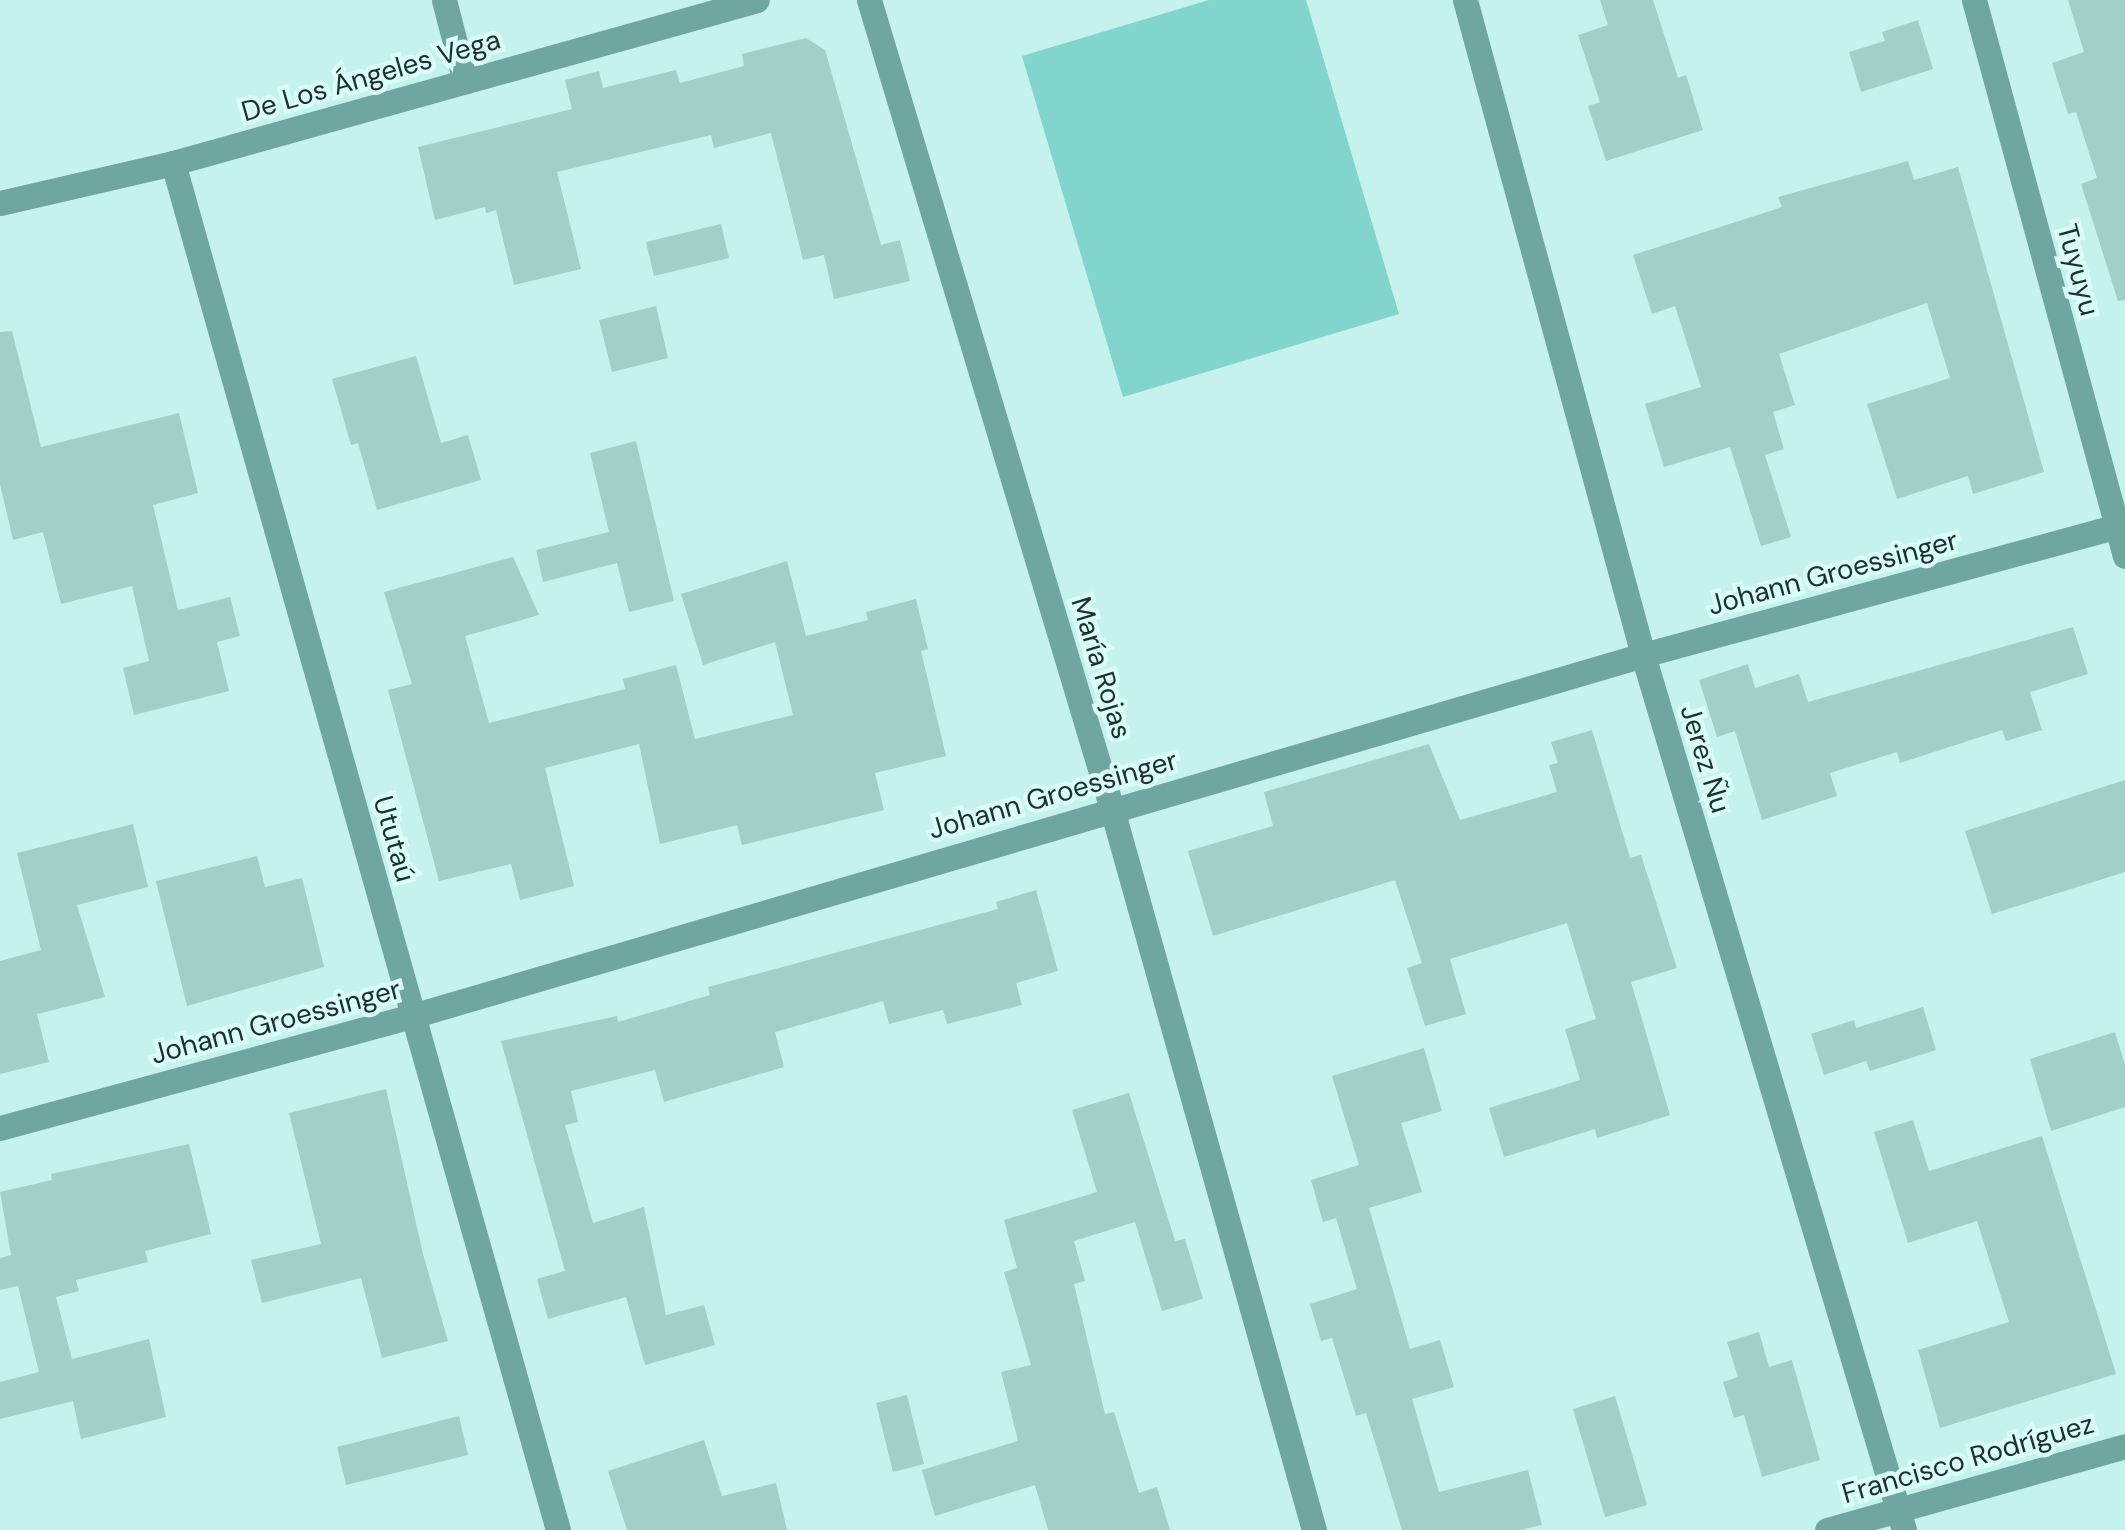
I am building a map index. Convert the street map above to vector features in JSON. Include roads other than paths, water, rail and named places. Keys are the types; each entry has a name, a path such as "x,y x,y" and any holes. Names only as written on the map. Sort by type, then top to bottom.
{"street":[{"path":"444,0 465,82"},
{"name":"De Los Ángeles Vega","path":"0,203 173,163 757,0"},
{"name":"María Rojas","path":"869,0 1112,809 1314,1530"},
{"name":"Jerez Ñu","path":"1465,0 1643,656 1902,1520"},
{"name":"Tuyuyu","path":"1974,0 2121,526 2125,556"},
{"name":"Ututaú","path":"173,163 558,1530"},
{"name":"Johann Groessinger","path":"0,1128 412,1016 1643,656 2121,526"},
{"name":"Francisco Rodríguez","path":"1827,1530 1902,1520 2125,1446"}]}
